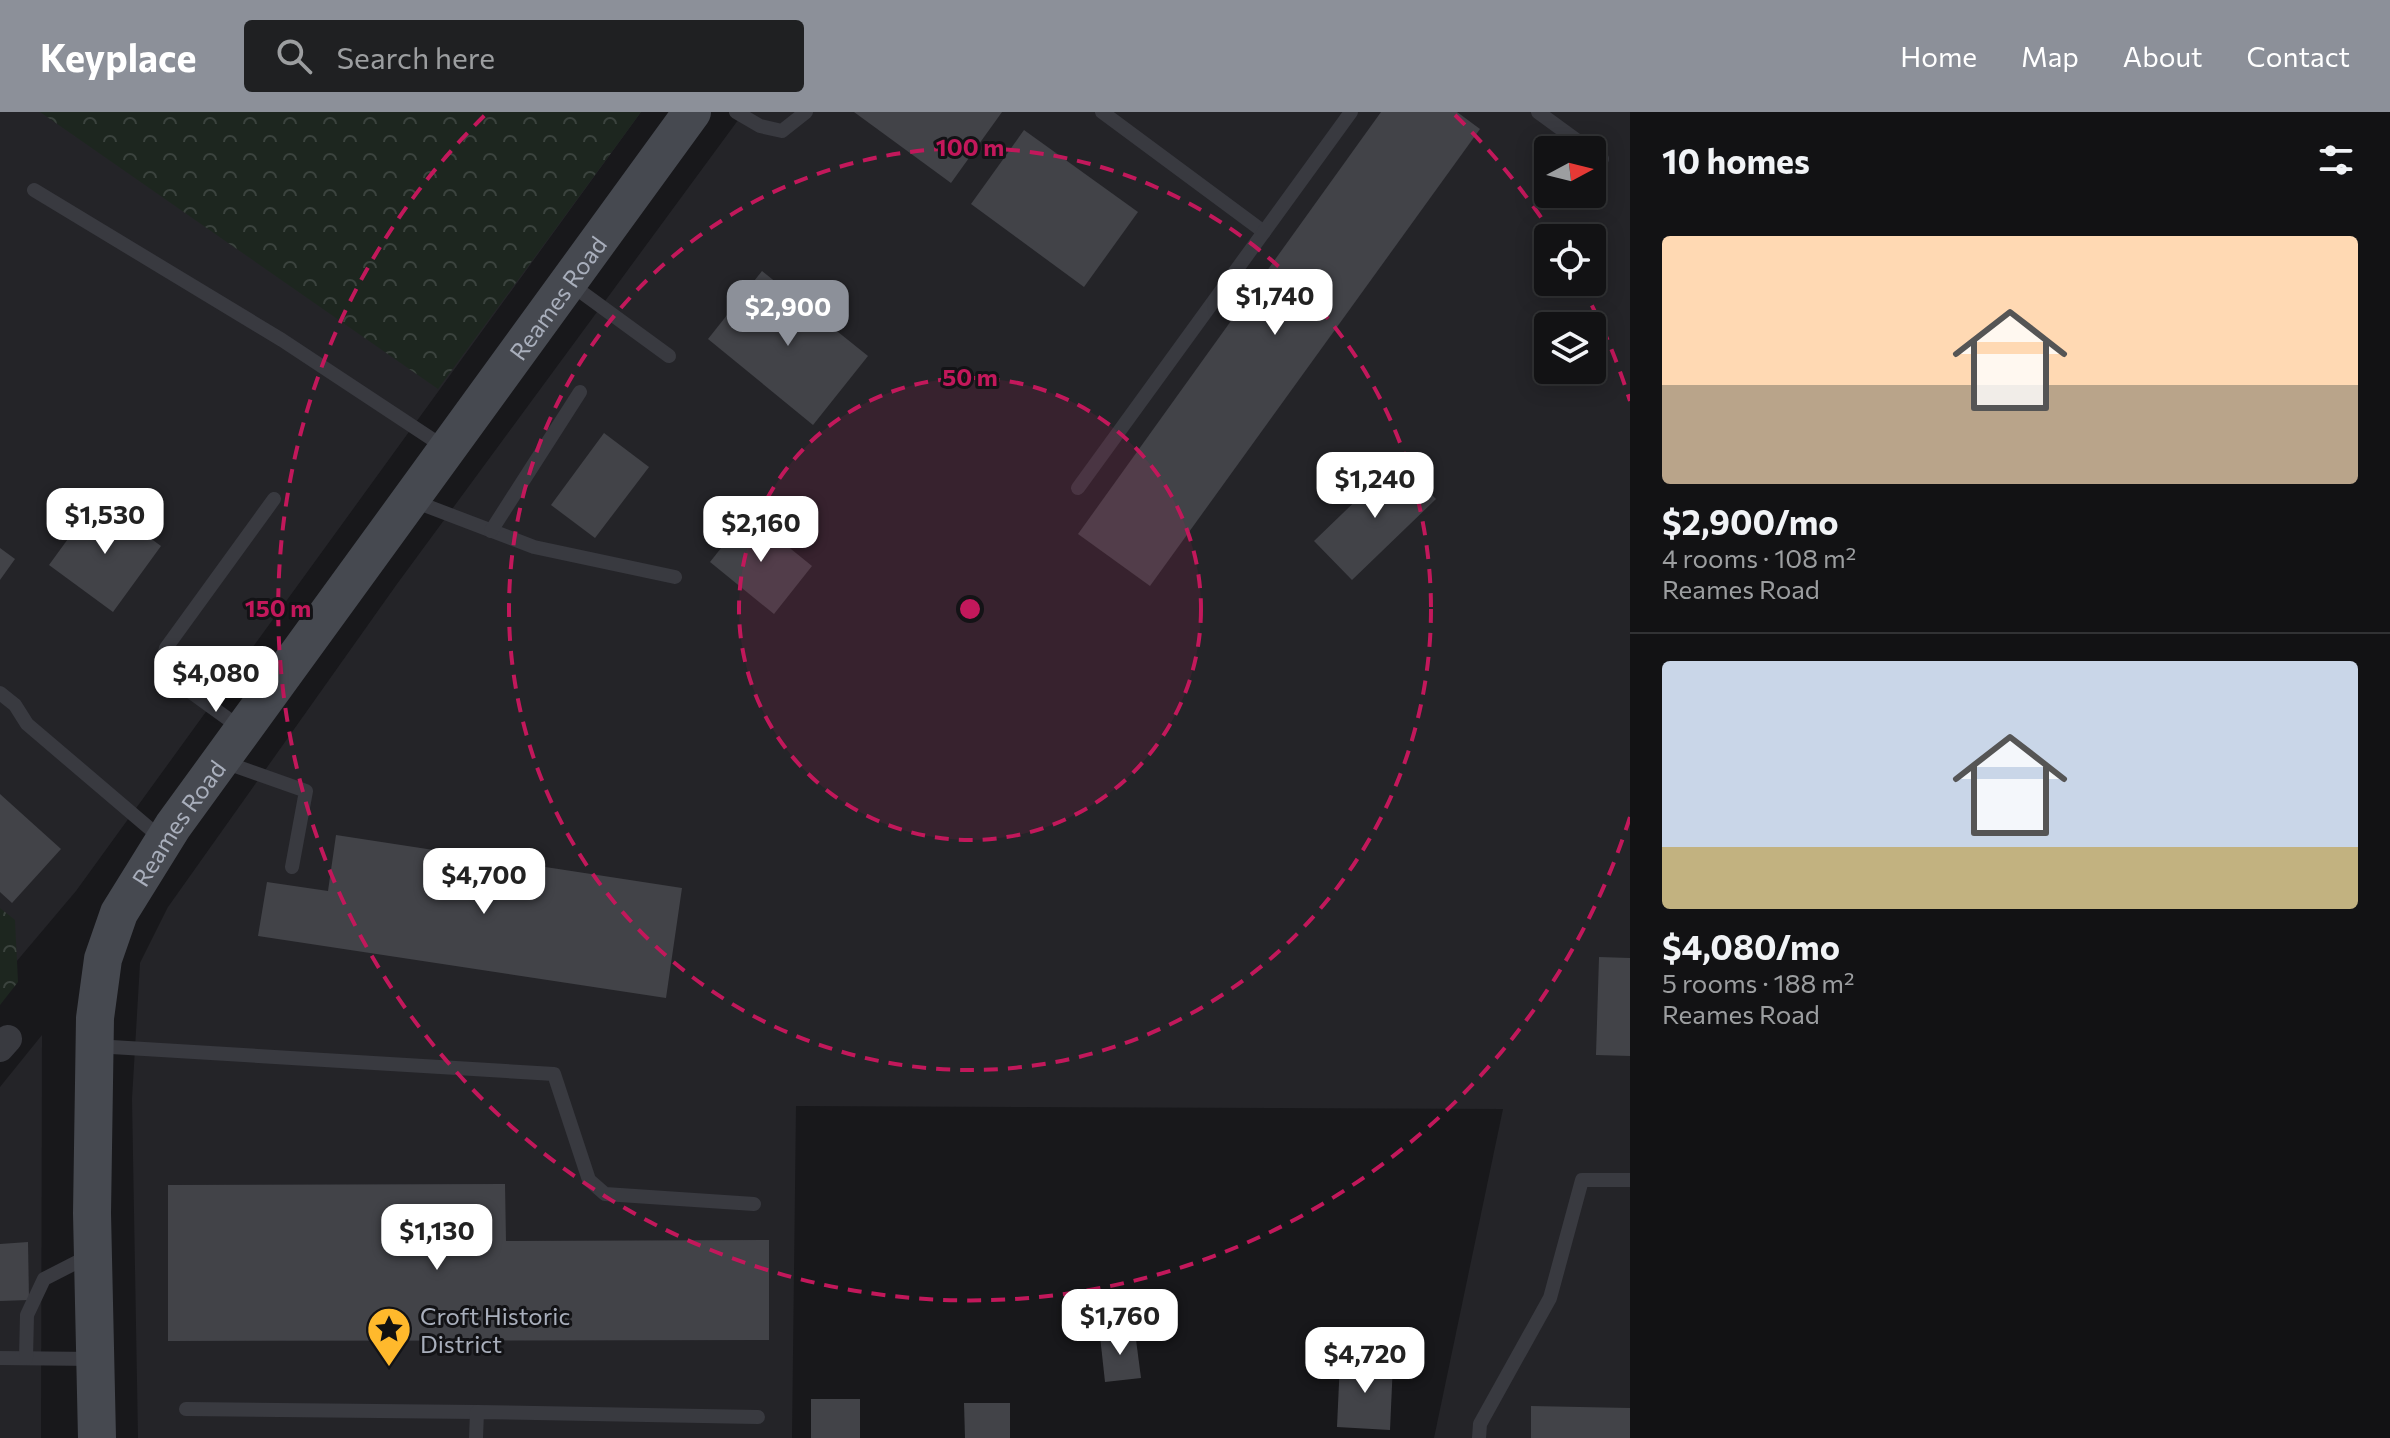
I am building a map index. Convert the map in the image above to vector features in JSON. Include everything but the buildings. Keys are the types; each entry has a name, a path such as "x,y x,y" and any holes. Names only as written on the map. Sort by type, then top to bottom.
{"main road":[{"name":"Reames Road","path":"97,1438 93,1254 95,1018 103,959 119,913 163,840 692,112"}],"lane":[{"path":"736,112 760,126 782,131 806,112"},
{"path":"1102,112 1264,232"},
{"path":"1078,488 1351,112"},
{"path":"1538,112 1571,136"},
{"path":"34,190 282,340 447,449"},
{"path":"568,283 669,356"},
{"path":"491,531 580,392"},
{"path":"243,729 173,679 163,662 166,648 274,499"},
{"path":"411,499 534,547 675,577"},
{"path":"0,693 15,705 27,724 163,840"},
{"path":"221,761 306,791 292,867"},
{"path":"94,1046 554,1074 589,1180 605,1194 754,1204"},
{"path":"1479,1438 1480,1424 1550,1298 1582,1180 1630,1180"},
{"path":"26,1358 27,1315 44,1279 93,1254"},
{"path":"0,1358 95,1359"},
{"path":"186,1409 758,1417"},
{"path":"476,1438 477,1412"}],"shaded area":[{"path":"0,112 641,112 76,891 0,981"},
{"path":"744,112 1630,112 1630,1438 1434,1438 1503,1109 796,1106 792,1438 138,1438 132,1099 140,963 168,907 397,584"},
{"path":"42,1035 41,1438 0,1438 0,1087"}],"green space":[{"path":"40,112 641,112 438,389"},
{"path":"0,908 15,920 18,982 0,1005"}],"place":[{"name":"Croft Historic District","path":"389,1368"}]}
